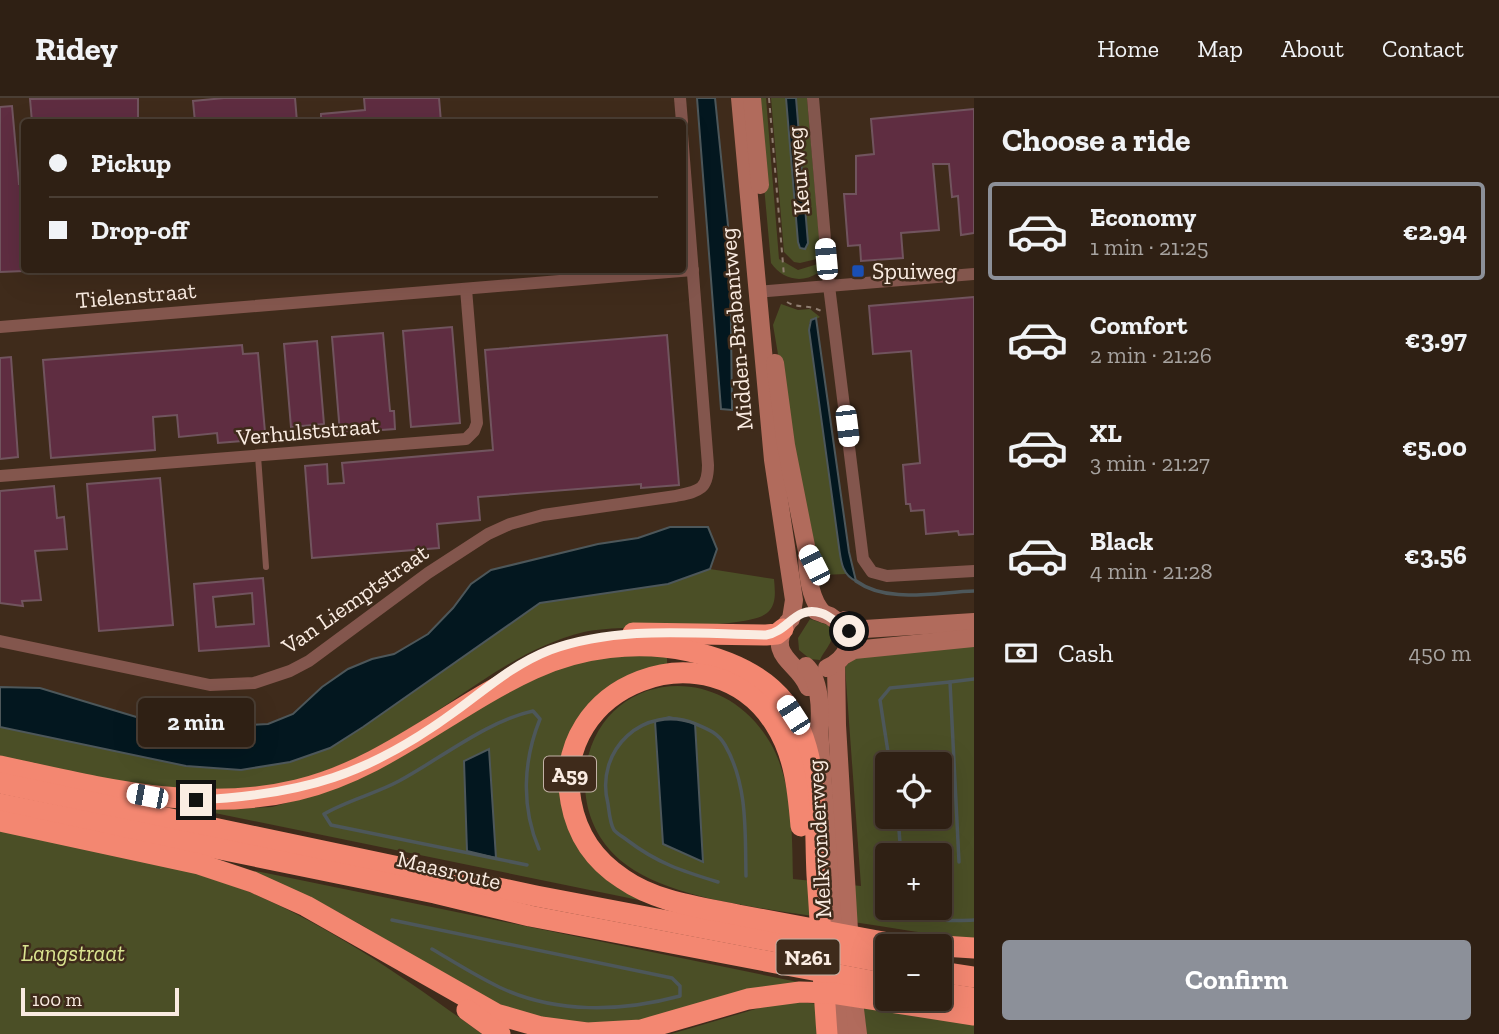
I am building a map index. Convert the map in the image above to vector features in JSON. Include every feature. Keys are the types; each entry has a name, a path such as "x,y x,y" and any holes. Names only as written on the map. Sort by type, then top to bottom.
{"highway":[{"path":"457,710 513,669 547,652 581,640 638,633 766,635 776,634 792,620"},
{"path":"0,766 147,796 196,800 254,797 311,786 353,771 396,750 457,710 535,668 567,656 612,648 680,649 721,660 754,675 784,702 806,743 826,899"},
{"name":"A59","path":"802,833 793,764 776,725 751,696 723,680 680,672 659,674 633,682 600,706 577,744 569,782 576,822 589,847 605,866 624,880 677,902 875,940"},
{"name":"Maasroute","path":"0,783 536,896 875,961"},
{"name":"Maasroute","path":"0,804 435,893 530,916 875,982"},
{"path":"0,821 199,864 242,878 306,906 496,1013 561,1030 614,1033 641,1030 748,999 800,992 832,993 974,1015"},
{"name":"N261","path":"802,833 826,899 834,1028"},
{"name":"A59","path":"952,946 974,948"},
{"path":"389,953 500,1034"},
{"path":"952,954 974,959"},
{"path":"952,974 974,977"},
{"path":"952,995 974,998"}],"main road":[{"name":"Midden-Brabantweg","path":"740,98 770,291"},
{"name":"Midden-Brabantweg","path":"752,98 770,291 773,460 798,553 837,618"},
{"name":"Midden-Brabantweg","path":"792,620 798,553"},
{"path":"836,662 837,618"},
{"path":"974,622 911,624 837,618 792,620 780,640 783,657 804,670 836,662 854,649 974,638"},
{"name":"Melkvonderweg","path":"826,899 837,725 833,713 836,662"},
{"name":"Melkvonderweg","path":"804,670 819,728 834,1028"}],"street":[{"path":"680,98 682,119"},
{"name":"Keurweg","path":"813,98 829,286 863,559 872,572 887,576 974,571"},
{"path":"686,183 693,270"},
{"name":"Tielenstraat","path":"686,271 693,270"},
{"name":"Van Liemptstraat","path":"0,642 210,685 254,682 290,671 317,655 419,579 488,534 510,524 543,515 693,492 704,486 708,478 708,465 693,270"},
{"name":"Tielenstraat","path":"0,327 657,273"},
{"path":"770,291 974,274"},
{"name":"Verhulststraat","path":"0,476 466,439 474,432 477,423 466,289"}],"lane":[{"path":"258,456 266,567"}],"path":[{"path":"769,98 770,291 789,304 812,306 834,318"}],"green space":[{"path":"756,98 766,98 779,259 798,270 821,263 818,273 812,276 792,278 781,273 771,263"},
{"path":"771,98 786,98 800,248 807,247 808,243 796,98 807,98 821,258 800,263 794,262 784,252"},
{"path":"781,304 798,310 810,309 820,317 809,323 809,330 839,547 846,574 821,575 804,506 773,325"},
{"path":"710,569 774,579 775,598 770,610 754,619 735,622 602,629 547,644 513,662 383,744 336,766 288,782 229,790 196,790 130,783 0,757 0,727 186,766 241,770 290,762 330,748 540,603 668,584"},
{"path":"810,619 828,625 832,635 820,660 810,659 799,650 798,638"},
{"path":"974,646 974,938 952,937 952,934 930,934 785,912 699,896 637,872 612,853 595,827 585,786 590,749 606,720 629,699 657,688 688,687 719,695 747,714 771,744 784,776 787,792 793,879 861,886 845,667 854,657"},
{"path":"601,654 667,655 667,664 640,671 600,693 582,714 567,742 581,848 608,881 668,906 200,810 272,807 321,793 539,672"},
{"name":"Langstraat","path":"0,823 172,865 235,886 272,902 381,963 482,1034 0,1034"},
{"path":"239,869 798,982 655,1022 563,1025 491,1005 321,903"},
{"path":"798,1002 874,1009 974,1024 974,1034 671,1034 766,1006"}],"water":[{"path":"697,98 715,98 730,245 732,410 721,409"},
{"path":"786,98 796,98 808,243 805,249 800,248 798,242"},
{"path":"816,318 849,552 856,581 845,571 840,552 809,330 811,320"},
{"path":"670,527 708,527 717,549 710,569 668,584 540,603 330,748 290,762 241,770 186,766 0,727 0,687 40,688 143,719 187,724 218,720 247,725 268,724 293,714 322,687 348,669 394,654 428,634 471,584 491,570 598,544 638,538"},
{"path":"669,717 695,723 703,862 663,844 655,721"},
{"path":"489,749 496,858 467,851 464,761"}],"building":[{"path":"138,98 138,119 32,119 30,99"},
{"path":"295,98 297,119 195,119 193,101"},
{"path":"364,98 439,98 441,119 321,119 321,114 365,110"},
{"path":"12,106 21,184 21,271 0,272 0,107"},
{"path":"974,109 974,233 961,235 958,196 952,197 949,164 933,164 939,230 901,233 903,258 861,261 860,245 848,246 844,194 856,194 856,156 874,154 871,119"},
{"path":"974,297 974,534 959,535 958,531 926,534 924,510 911,511 910,504 906,504 903,465 920,463 911,351 873,354 869,306"},
{"path":"452,327 460,423 411,427 403,331"},
{"path":"383,333 390,411 394,411 395,429 340,433 332,337"},
{"path":"667,335 679,485 641,488 641,484 478,497 480,520 437,524 439,548 312,558 305,466 327,464 328,484 344,483 342,463 493,450 485,350"},
{"path":"317,341 324,424 291,427 284,344"},
{"path":"242,345 243,354 258,353 265,432 241,434 242,441 218,443 217,433 179,437 177,415 153,417 155,450 51,458 43,360"},
{"path":"11,357 18,457 0,459 0,358"},
{"path":"160,478 173,625 99,631 87,484"},
{"path":"54,486 57,518 64,517 67,549 35,551 41,600 22,601 23,606 0,603 0,491"},
{"path":"263,578 269,646 199,651 194,584","holes":["252,593 254,624 216,627 213,597"]}],"waterway":[{"path":"856,581 869,588 897,595 974,591"},
{"path":"950,682 974,679"},
{"path":"888,752 880,700 890,688 950,682 959,862"},
{"path":"527,865 331,825 324,814 399,781 498,723 533,711 540,719 530,751 526,784 529,817 539,849"},
{"path":"718,882 659,860 638,848 613,827 606,784 609,766 616,749 627,736 642,726 658,720 677,719 705,728 722,741 738,776 741,792 746,876"},
{"path":"899,829 900,843"},
{"path":"392,920 672,978 680,986 680,996 612,1007 589,1008 543,1002 499,987 432,949"},
{"path":"940,920 974,920"}],"place":[{"name":"Spuiweg","path":"858,271"}],"route":[{"path":"196,800 254,797 294,791 327,782 396,750 457,710 499,677 530,659 581,640 647,632 776,634 798,614 810,611 830,616 849,631"}]}
